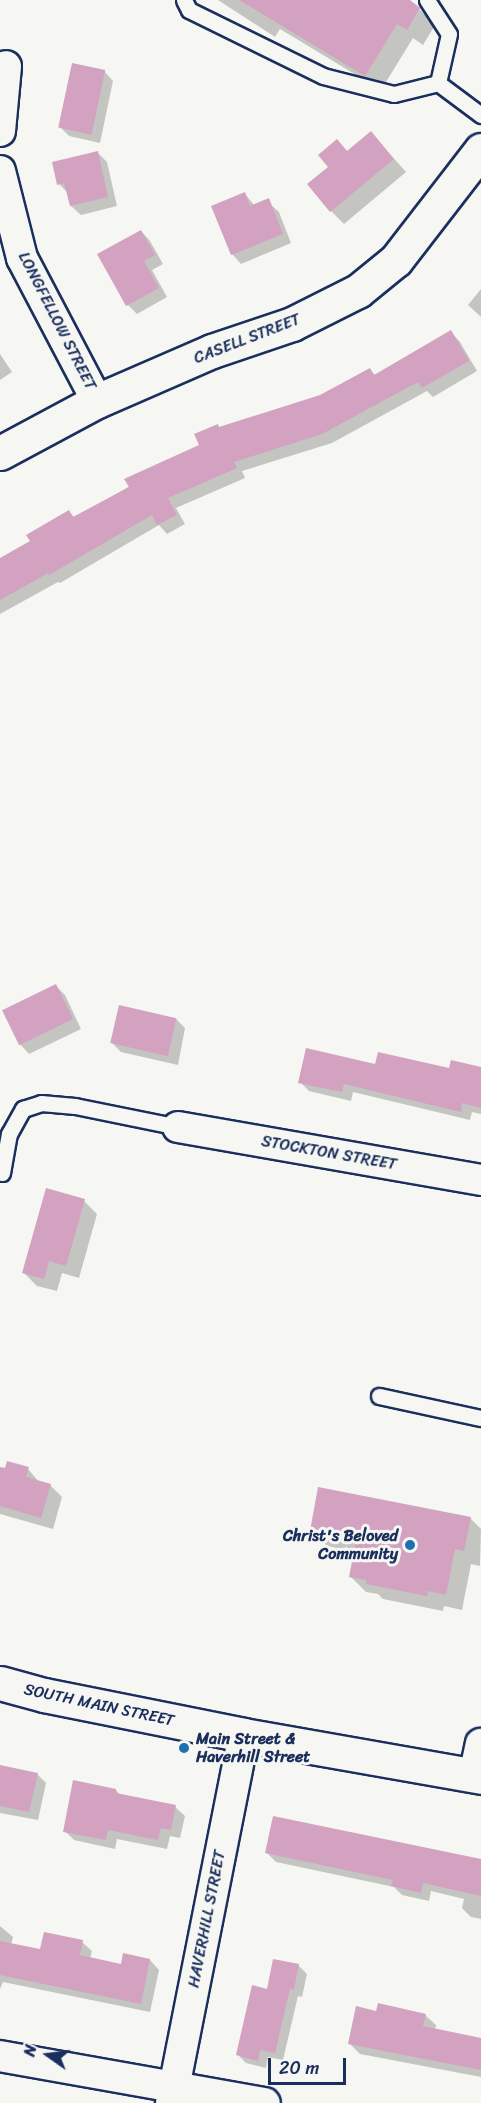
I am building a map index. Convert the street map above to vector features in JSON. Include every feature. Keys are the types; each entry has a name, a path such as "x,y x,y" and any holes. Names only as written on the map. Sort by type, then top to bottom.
{"street":[{"path":"0,130 6,66"},
{"name":"CASELL STREET","path":"0,453 97,400 212,351 292,324 358,291 396,260 481,150"},
{"name":"LONGFELLOW STREET","path":"0,171 21,258 97,400"},
{"name":"STOCKTON STREET","path":"178,1126 481,1180"},
{"name":"SOUTH MAIN STREET","path":"0,1683 44,1695 244,1735 477,1777"},
{"name":"HAVERHILL STREET","path":"172,2095 244,1735"},
{"path":"477,1777 481,1744"},
{"path":"0,2056 172,2095 265,2103"}],"lane":[{"path":"184,0 189,10 323,76 394,94 438,82"},
{"path":"427,0 449,34 438,82"},
{"path":"438,82 481,116"},
{"path":"2,1173 9,1134 23,1109 41,1103 75,1106 178,1126"},
{"path":"379,1396 481,1418"}],"building":[{"path":"239,0 410,0 420,8 407,30 397,24 365,76"},
{"path":"72,63 105,70 92,135 58,128"},
{"path":"371,131 394,159 330,212 307,184 328,167 318,155 337,139 347,151"},
{"path":"98,151 108,197 70,206 64,183 57,185 52,162"},
{"path":"245,192 250,206 269,198 283,234 231,255 211,206"},
{"path":"141,230 155,255 144,261 159,288 126,306 97,254"},
{"path":"451,330 469,361 422,388 418,382 322,434 234,462 237,468 168,498 177,515 157,525 152,515 49,575 48,573 0,600 0,558 30,541 26,535 69,510 73,517 129,487 124,479 199,445 194,434 218,424 219,427 320,395 370,368 374,375"},
{"path":"56,984 73,1019 19,1045 2,1010"},
{"path":"119,1005 176,1018 168,1056 110,1043"},
{"path":"306,1048 375,1064 378,1052 449,1068 451,1060 481,1067 481,1108 462,1103 461,1112 344,1084 342,1092 298,1083"},
{"path":"46,1188 85,1199 66,1266 49,1261 44,1279 22,1273"},
{"path":"7,1461 29,1467 26,1477 51,1484 41,1518 0,1506 0,1467 5,1468"},
{"name":"Christ's Beloved Community","path":"318,1487 471,1517 464,1551 455,1549 446,1595 428,1591 427,1596 366,1584 366,1580 349,1577 356,1540 310,1531"},
{"path":"0,1765 38,1773 29,1812 0,1806"},
{"path":"73,1780 116,1789 116,1793 176,1805 171,1830 161,1828 158,1840 108,1830 106,1840 63,1832"},
{"path":"273,1816 481,1859 481,1896 423,1883 421,1893 391,1886 393,1880 265,1853"},
{"path":"44,1932 83,1940 80,1955 121,1964 123,1953 150,1959 141,2004 0,1975 0,1941 40,1949"},
{"path":"273,1959 299,1964 294,1990 290,1989 275,2053 260,2050 258,2061 236,2055 252,1985 267,1989"},
{"path":"378,2003 426,2014 423,2026 481,2038 481,2070 348,2044 356,2006 376,2011"}],"place":[{"name":"Christ's Beloved Community","path":"410,1545"},
{"name":"Main Street & Haverhill Street","path":"184,1748"}]}
